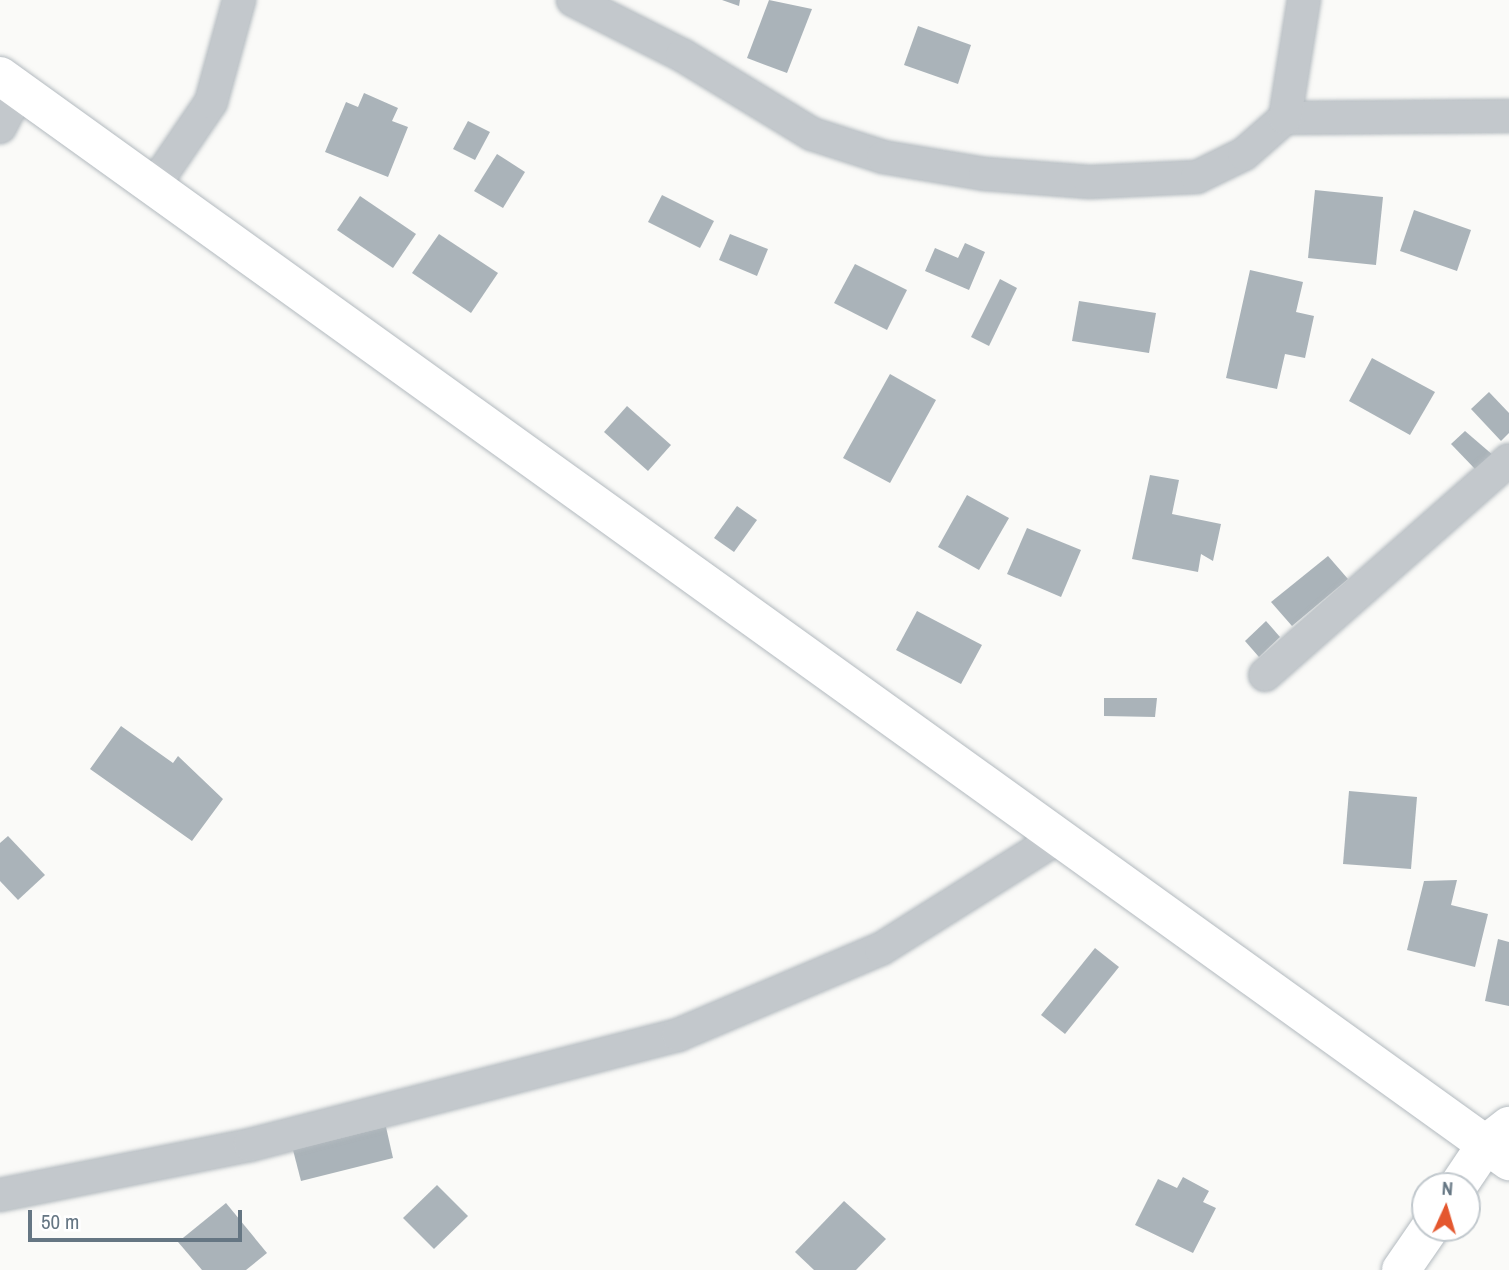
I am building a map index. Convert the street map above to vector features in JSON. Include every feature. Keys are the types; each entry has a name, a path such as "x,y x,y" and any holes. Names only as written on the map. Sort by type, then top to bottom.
{"main road":[{"path":"9,83 1056,839 1502,1144 1473,1172"},
{"path":"1401,1270 1420,1242"}],"street":[{"path":"153,187 211,102 239,0"},
{"path":"573,0 682,55 812,134 883,157 972,172 1090,182 1197,177 1244,154 1285,118 1304,0"},
{"path":"0,127 9,83"},
{"path":"1285,118 1509,116"},
{"path":"1265,676 1509,460"},
{"path":"0,1195 250,1145 678,1035 881,949 1056,839"}],"building":[{"path":"722,0 740,0 739,6"},
{"path":"769,0 812,9 787,73 747,58"},
{"path":"918,26 971,45 958,84 904,65"},
{"path":"364,93 398,108 392,121 408,127 388,177 325,152 346,102 358,107"},
{"path":"468,121 490,132 475,160 453,149"},
{"path":"497,154 525,172 503,208 474,191"},
{"path":"1315,190 1383,197 1376,265 1308,258"},
{"path":"662,195 714,221 700,248 648,222"},
{"path":"360,196 416,234 393,268 337,230"},
{"path":"1414,210 1471,230 1457,271 1400,251"},
{"path":"439,234 498,273 471,313 412,273"},
{"path":"730,234 768,249 757,276 719,260"},
{"path":"965,243 985,252 969,290 925,271 935,248 958,258"},
{"path":"855,264 907,290 887,330 834,303"},
{"path":"1250,270 1303,282 1296,312 1314,316 1305,358 1285,354 1277,389 1226,378"},
{"path":"1000,279 1017,288 989,346 971,337"},
{"path":"1079,301 1156,313 1149,353 1072,341"},
{"path":"1372,358 1435,392 1410,435 1349,401"},
{"path":"890,374 936,400 890,483 843,458"},
{"path":"1489,392 1509,413 1509,433 1501,441 1471,409"},
{"path":"627,406 671,445 648,471 604,432"},
{"path":"1465,431 1494,456 1476,470 1451,444"},
{"path":"1150,475 1179,480 1172,514 1221,524 1213,561 1201,554 1198,572 1132,559"},
{"path":"967,495 1009,518 979,570 938,547"},
{"path":"737,506 757,520 734,552 714,538"},
{"path":"1027,528 1081,550 1061,597 1007,574"},
{"path":"1328,556 1348,579 1292,626 1271,602"},
{"path":"917,611 982,645 961,684 896,650"},
{"path":"1266,621 1280,637 1259,657 1245,641"},
{"path":"1104,698 1157,698 1155,717 1104,716"},
{"path":"121,726 173,763 178,756 223,799 192,841 90,769"},
{"path":"1349,791 1417,797 1411,869 1343,864"},
{"path":"8,836 45,875 18,900 0,881 0,843"},
{"path":"1457,880 1451,905 1488,914 1475,967 1407,950 1424,881"},
{"path":"1498,939 1509,942 1509,1006 1485,1001"},
{"path":"1095,948 1119,967 1065,1034 1041,1015"},
{"path":"386,1127 393,1158 301,1181 293,1150"},
{"path":"1183,1177 1209,1191 1203,1202 1216,1208 1193,1253 1135,1225 1158,1179 1177,1188"},
{"path":"437,1185 468,1216 434,1249 403,1218"},
{"path":"844,1201 886,1239 856,1270 814,1270 795,1252"},
{"path":"226,1203 267,1253 246,1270 202,1270 178,1242"}]}
